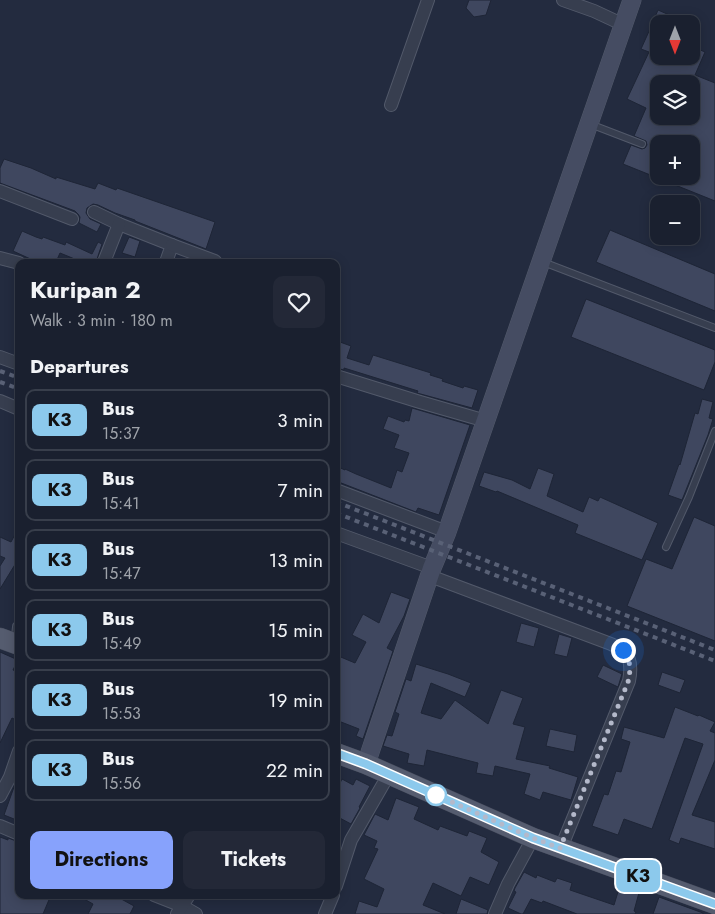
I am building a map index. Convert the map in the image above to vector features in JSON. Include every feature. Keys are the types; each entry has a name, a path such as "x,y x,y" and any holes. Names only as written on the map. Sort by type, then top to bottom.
{"main road":[{"path":"366,764 431,572 447,532 542,262 632,0"},
{"path":"340,754 366,764 533,838 715,904"}],"street":[{"path":"391,105 428,0"},
{"path":"563,0 624,25"},
{"path":"0,191 72,219"},
{"path":"94,212 119,224 210,259"},
{"path":"105,259 119,224"},
{"path":"167,259 172,245"},
{"path":"0,258 15,262"},
{"path":"0,357 15,363"},
{"path":"340,377 486,421"},
{"path":"0,401 15,407"},
{"path":"340,492 447,532"},
{"path":"340,535 611,644 623,650 629,658 631,670 628,682 560,848"},
{"path":"0,796 15,763"},
{"path":"340,874 351,840 389,774"},
{"path":"0,826 15,832"},
{"path":"495,914 508,884 533,838"},
{"path":"166,899 183,905 196,914"},
{"path":"325,914 331,899"}],"lane":[{"path":"590,123 642,144"},
{"path":"542,262 715,328"},
{"path":"666,547 689,497 715,431"}],"building":[{"path":"469,0 491,0 486,15 474,17 466,8"},
{"path":"658,10 669,15 656,15"},
{"path":"650,29 650,65 699,65 695,75 650,75 650,125 700,125 700,77 715,83 715,201 675,185 700,185 700,135 650,135 650,175 623,164 631,145 642,149 647,145 646,141 634,136 646,108 627,99 649,52 641,49"},
{"path":"700,50 705,52 700,64"},
{"path":"4,159 56,179 56,177 95,189 98,183 116,190 117,188 215,222 206,249 93,204 87,208 86,213 90,219 101,224 97,232 79,223 80,217 75,211 0,183 0,168"},
{"path":"610,230 715,274 715,311 596,262"},
{"path":"22,231 65,245 66,242 92,254 98,242 102,244 97,259 75,259 60,253 57,259 30,259 13,251"},
{"path":"129,237 140,241 135,257 122,253"},
{"path":"586,299 715,350 715,362 704,390 571,337"},
{"path":"340,342 351,346 347,358 369,365 373,355 431,373 430,375 443,379 442,381 463,388 464,386 478,390 472,408 417,393 418,391 344,368 344,370 340,369"},
{"path":"702,399 713,402 709,418 713,419 682,500 668,495 680,465 695,413 698,414"},
{"path":"412,408 470,425 439,515 418,508 416,512 340,483 340,468 391,488 397,470 402,472 409,453 394,448 399,435 383,429 388,416 404,422 405,420 409,421"},
{"path":"538,468 554,474 547,496 583,512 589,497 598,501 600,497 658,523 642,560 575,533 578,525 497,491 479,486 484,472 512,480 530,489"},
{"path":"694,517 715,526 715,641 627,606 646,559 672,569"},
{"path":"15,534 15,565 0,589 0,566 5,558 0,556 0,537 11,542"},
{"path":"391,592 410,599 404,616 387,648 393,651 363,739 356,736 359,729 340,722 340,657 355,663 366,642 352,635 363,614 379,623"},
{"path":"521,623 539,628 534,647 516,642"},
{"path":"559,634 572,638 567,657 554,654"},
{"path":"0,652 15,659 13,670 15,671 15,717 14,719 12,718 0,743"},
{"path":"416,664 471,683 465,697 431,683 421,713 441,719 455,700 488,724 501,690 523,698 513,724 525,727 516,759 550,766 549,768 578,777 571,800 543,792 540,800 524,794 530,774 495,766 493,776 476,773 478,763 427,750 424,766 407,763 409,754 383,746 387,735 392,736 399,714 395,712 406,679 411,681"},
{"path":"603,665 622,674 618,687 597,677"},
{"path":"662,672 685,680 680,693 658,685"},
{"path":"675,707 715,722 710,731 715,733 715,760 692,815 715,822 715,849 681,838 679,844 669,840 703,744 685,738 652,829 624,819 618,835 592,826 604,794 608,795 616,771 621,772 630,742 621,739 624,727 664,738"},
{"path":"550,729 577,735 574,752 546,746"},
{"path":"342,779 353,785 356,779 370,786 351,824 340,818 340,783"},
{"path":"15,785 15,819 4,815"},
{"path":"396,798 419,807 414,819 438,830 440,826 467,836 469,831 487,838 481,852 499,862 489,885 470,877 461,896 433,883 423,905 445,914 355,914 359,901 377,907 384,889 364,879 378,849 374,848 377,841 364,835 375,814 388,820"},
{"path":"0,837 15,841 15,899 49,899 43,914 0,914"},
{"path":"524,872 536,878 537,875 555,882 557,878 572,883 570,890 614,905 621,882 640,889 634,911 636,912 635,914 577,914 543,901 542,903 531,899 523,914 521,914 508,908 516,892 514,891 515,888"},
{"path":"659,897 703,913 703,914 653,914"},
{"path":"84,899 121,899 134,906 130,914 88,914 93,904"},
{"path":"461,899 488,910 487,914 456,914"}],"railway":[{"path":"0,371 15,377"},
{"path":"0,382 15,388"},
{"path":"340,504 715,650"},
{"path":"340,515 715,661"}],"bus line":[{"name":"K3","path":"340,754 366,764 533,838 715,904"}],"route":[{"path":"436,795 560,848 628,682 631,670 629,658 623,650"}]}
